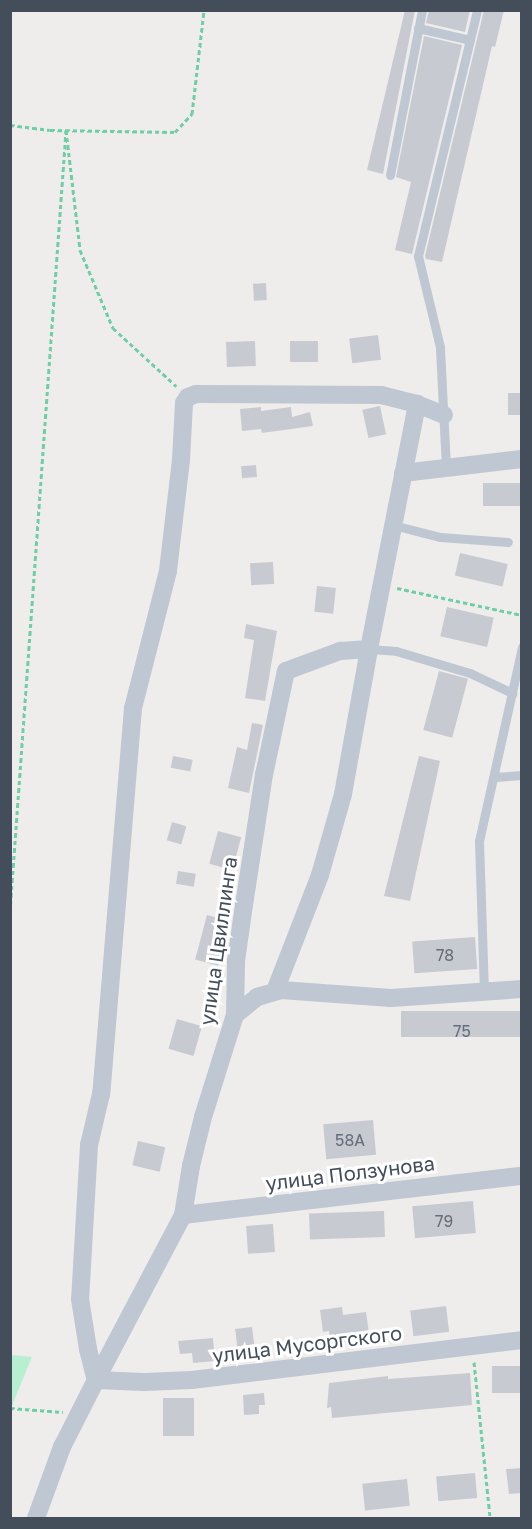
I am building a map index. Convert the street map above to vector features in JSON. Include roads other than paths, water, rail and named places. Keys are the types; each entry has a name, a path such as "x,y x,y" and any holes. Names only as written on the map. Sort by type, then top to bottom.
{"street":[{"path":"96,1380 88,1349 80,1299 89,1145 101,1094 134,708 168,571 181,460 184,403 188,397 196,394 381,395 417,404 444,415"},
{"path":"275,992 320,875 343,794 417,404"},
{"path":"403,473 522,459"},
{"name":"улица Цвиллинга","path":"36,1518 62,1447 183,1215 190,1166 200,1127 235,1016 236,961 264,776 286,671 340,651 369,649"},
{"path":"235,1016 257,997 275,992 391,998 522,989"},
{"name":"улица Ползунова","path":"183,1215 522,1176"},
{"name":"улица Мусоргского","path":"96,1380 144,1382 192,1380 522,1340"}],"lane":[{"path":"390,175 422,10"},
{"path":"446,467 440,347 418,256 477,10"},
{"path":"418,28 470,40"},
{"path":"393,525 440,537 508,542"},
{"path":"484,992 479,841 522,647"},
{"path":"369,649 396,651 470,673 512,693"},
{"path":"494,777 522,775"}]}
